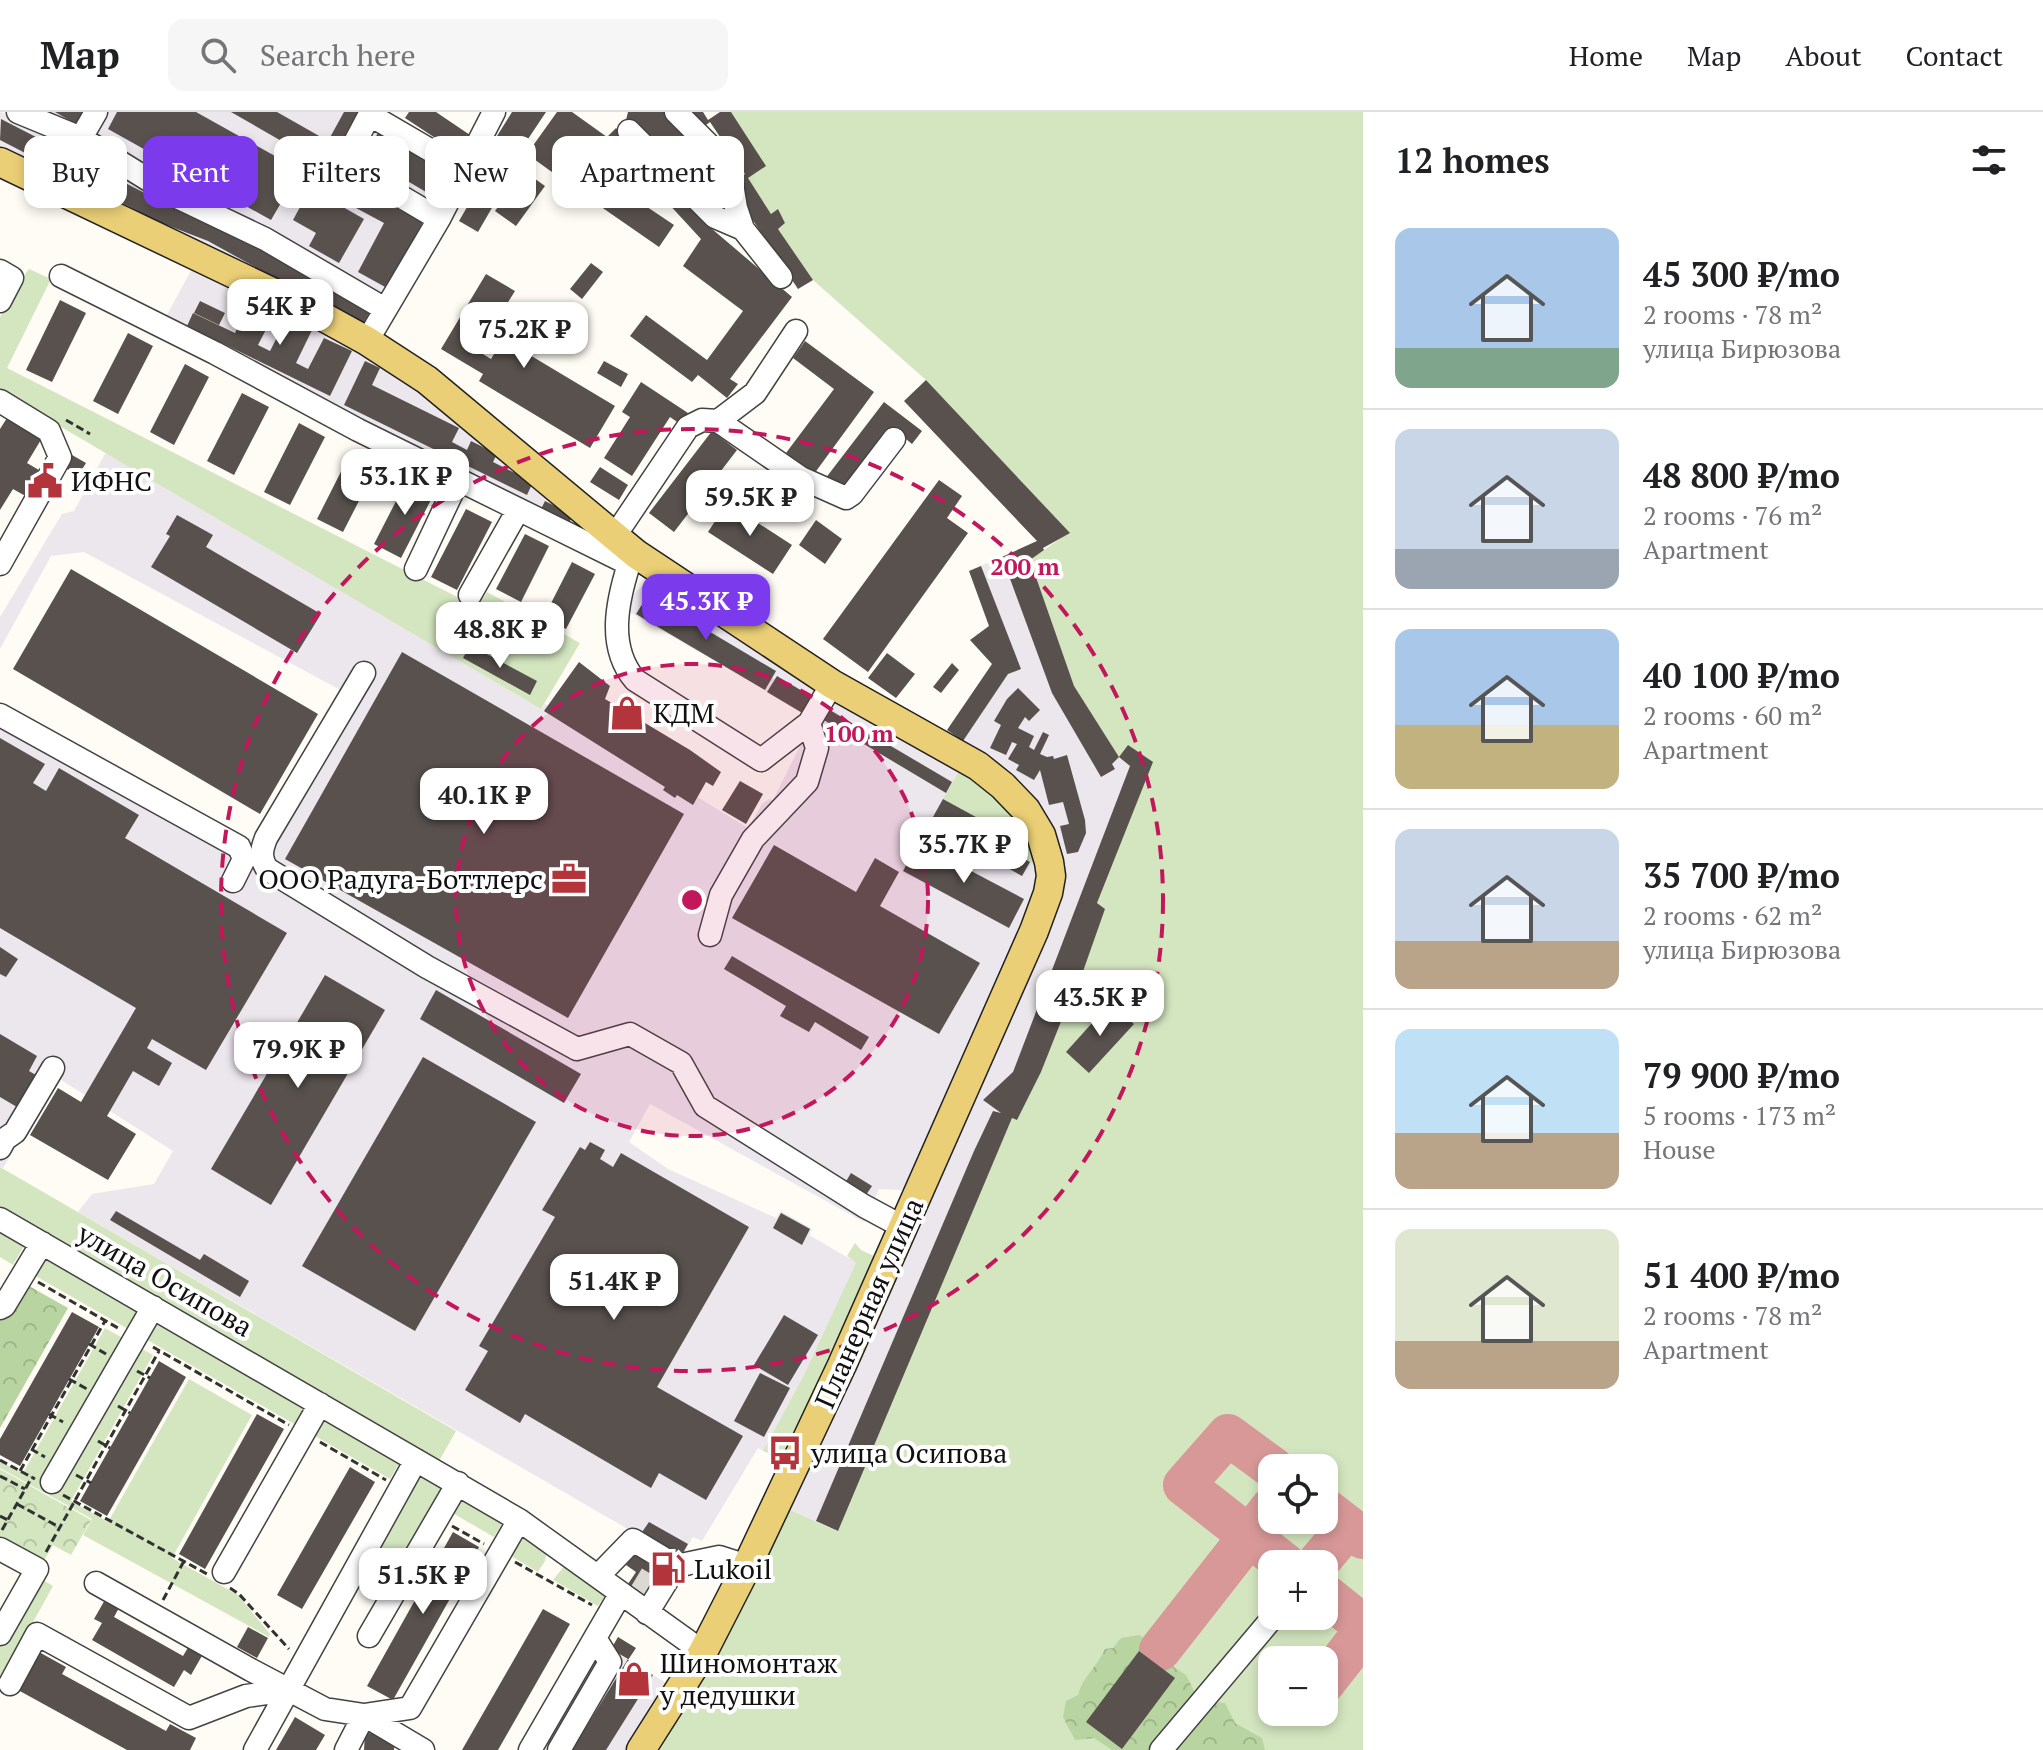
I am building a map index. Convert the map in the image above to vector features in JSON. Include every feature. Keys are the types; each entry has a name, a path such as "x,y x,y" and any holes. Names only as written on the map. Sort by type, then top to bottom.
{"main road":[{"name":"Планерная улица","path":"0,162 318,314 367,341 427,380 626,552 832,684 978,766 1026,810 1041,835 1051,876 1044,909 842,1365 747,1566 703,1652 641,1750"}],"street":[{"path":"18,112 76,136"},
{"path":"82,136 96,112"},
{"path":"367,341 439,219 494,112"},
{"path":"676,112 729,165 743,229 781,277"},
{"path":"425,147 371,114 344,163 439,219"},
{"path":"629,131 715,217 743,229"},
{"path":"127,166 173,195 265,239 385,309"},
{"path":"0,271 12,278 0,301"},
{"path":"61,276 518,510 626,552"},
{"path":"718,421 755,393 796,331"},
{"path":"0,401 49,431 60,457 0,564"},
{"path":"832,684 809,723 761,760 635,680 625,669 617,638 618,600 626,552 688,427 702,420 718,421 801,478 846,498 894,439"},
{"path":"416,569 458,480"},
{"path":"470,595 518,510"},
{"path":"364,673 266,838 261,850 267,869 427,967 577,1049 630,1034 681,1063 705,1106 864,1206 903,1227"},
{"path":"0,715 239,847 244,859 233,881"},
{"path":"710,935 721,895 753,839 807,782 817,748 809,723"},
{"path":"2,1141 15,1132 53,1068"},
{"name":"улица Осипова","path":"0,1219 519,1520 636,1600 703,1652"},
{"path":"0,1308 42,1243"},
{"path":"47,1484 153,1307"},
{"path":"223,1580 320,1404"},
{"path":"255,1750 416,1460"},
{"path":"369,1636 458,1483"},
{"path":"96,1583 325,1709 364,1715 410,1708 519,1520"},
{"path":"599,1575 633,1540 665,1564"},
{"path":"0,1549 37,1569 0,1634"},
{"path":"530,1750 595,1638 636,1600 665,1564 719,1557 747,1566"},
{"path":"1161,1750 1262,1630"},
{"path":"10,1684 37,1634 189,1718 246,1696 288,1690"},
{"path":"559,1750 610,1662 595,1638"},
{"path":"346,1750 364,1715"},
{"path":"364,1715 423,1750"}],"path":[{"path":"24,1274 401,1488"},
{"path":"20,1471 105,1320"},
{"path":"37,1569 159,1351"},
{"path":"0,1460 223,1580 303,1664"},
{"path":"0,1476 25,1489 47,1484"},
{"path":"0,1534 25,1489"},
{"path":"17,1504 59,1527"},
{"path":"0,1516 8,1520"},
{"path":"155,1616 184,1561"}],"shaded area":[{"path":"0,112 63,136 24,136 24,162 0,151"},
{"path":"28,112 380,112 425,139 425,208 435,208 366,326 119,208 127,208 127,136 70,136"},
{"path":"193,267 299,316 421,390 592,529 605,550 162,324"},
{"path":"106,452 541,709 545,704 748,828 762,804 773,800 800,746 828,727 630,612 628,605 637,590 653,586 832,699 959,771 944,798 1020,841 1038,863 1034,907 911,1184 901,1190 879,1189 864,1222 650,1104 629,1142 668,1169 776,1218 781,1211 812,1229 809,1235 857,1263 805,1373 763,1451 758,1448 702,1541 693,1537 680,1559 78,1212 92,1194 154,1184 173,1151 58,1078 3,1168 0,1167 0,708 257,842 346,693 84,552 51,556 0,649 0,617 62,514 74,511"},
{"path":"1037,541 1044,550 1030,560 1120,756 1128,745 1153,762 1098,904 1105,909 1068,1014 1017,1120 1013,1118 838,1531 788,1509 1059,878 959,746 1008,674 969,571"},
{"path":"611,1649 669,1685 628,1750 551,1750"}],"green space":[{"path":"731,112 1363,112 1363,1750 660,1750 713,1661 788,1509 837,1531 1012,1118 1017,1120 1041,1072 1064,1014 1068,1013 1105,909 1097,903 1147,772 1119,757 1074,686 1030,560 1069,532 926,380 813,280 778,229 785,223 778,210 771,214 748,178 744,162 744,136 737,136"},
{"path":"29,269 51,279 7,368 477,607 487,592 580,643 541,709 0,391 0,317"},
{"path":"959,771 975,780 1020,818 1038,863 1013,853 1020,841 943,799"},
{"path":"0,1167 456,1431 438,1463 0,1209"},
{"path":"0,1232 24,1246 13,1265 0,1257"},
{"path":"855,1243 861,1250 878,1258 786,1461 763,1451 805,1373 856,1263 847,1256"},
{"path":"42,1257 400,1462 390,1479 32,1274"},
{"path":"29,1286 68,1308 0,1428 0,1319 12,1314"},
{"path":"105,1328 153,1355 71,1501 108,1522 189,1379 252,1415 172,1558 238,1595 270,1634 269,1637 83,1535 92,1519 0,1468 0,1461 23,1473"},
{"path":"0,1469 91,1520 71,1555 53,1545 42,1564 0,1541"},
{"path":"416,1470 450,1490 404,1567 371,1548"},
{"path":"458,1496 503,1522 494,1537 449,1511"},
{"path":"519,1531 547,1550 538,1572 506,1553"},
{"path":"566,1564 598,1586 604,1597 598,1606 553,1580"},
{"path":"38,1577 53,1586 0,1682 0,1644"},
{"path":"1140,1635 1186,1675 1195,1693 1210,1702 1225,1703 1235,1723 1262,1738 1265,1750 1112,1750 1094,1738 1075,1740 1063,1717 1066,1701 1078,1695 1105,1649 1113,1648 1121,1638"}],"building":[{"path":"55,112 83,112 76,124"},
{"path":"117,112 196,112 239,136 143,136 143,149 127,140 127,136 108,129"},
{"path":"231,112 277,112 319,136 274,137"},
{"path":"344,112 364,112 351,136 331,136"},
{"path":"409,112 436,112 470,135 432,136 405,118"},
{"path":"512,112 546,112 530,136 497,136"},
{"path":"557,112 572,112 606,136 552,136 552,172 536,161 536,141"},
{"path":"628,112 664,112 687,136 642,136 626,120"},
{"path":"690,112 703,112 708,120 720,112 731,112 766,166 748,178 771,214 778,209 785,223 778,229 813,280 798,289 744,207 744,136 719,136 710,122 702,128"},
{"path":"1,119 34,136 24,136 24,152 0,140"},
{"path":"616,128 623,136 608,136"},
{"path":"380,129 392,136 376,136"},
{"path":"409,146 425,155 425,191 409,182"},
{"path":"258,147 274,156 274,208 278,208 271,220 250,208 258,208"},
{"path":"536,180 545,186 536,198"},
{"path":"127,184 143,192 143,208 175,208 215,224 371,310 362,326 208,241 127,205"},
{"path":"300,208 345,208 364,219 339,263 309,246 316,233 293,220"},
{"path":"356,208 397,208 423,222 387,288 358,272 384,223"},
{"path":"466,208 492,208 478,232 459,221"},
{"path":"497,208 529,208 516,226 495,211"},
{"path":"603,208 649,208 674,225 659,247"},
{"path":"672,208 690,208 792,297 730,379 738,384 727,398 698,375 692,382 630,336 646,315 707,360 743,311 683,266 701,239"},
{"path":"591,263 603,272 582,299 570,289"},
{"path":"486,274 515,291 478,351 491,359 503,339 615,406 590,448 479,381 483,374 441,349"},
{"path":"60,300 86,313 52,382 26,370"},
{"path":"251,300 275,312 258,345 270,351 288,316 313,328 296,363 308,369 324,338 352,351 330,396 187,326 193,313 235,333"},
{"path":"200,301 225,313 219,325 194,313"},
{"path":"128,333 153,346 118,414 93,401"},
{"path":"805,341 874,392 814,474 786,453 834,389 793,358"},
{"path":"365,361 380,368 372,385 459,428 452,442 467,450 471,441 497,454 493,462 533,482 527,495 344,405"},
{"path":"604,361 628,374 621,387 597,373"},
{"path":"185,364 209,377 174,445 150,432"},
{"path":"926,380 1070,533 1043,548 1030,560 1074,686 1119,757 1112,764 1115,769 1101,777 1052,693 1002,557 1037,541 904,401"},
{"path":"641,382 688,413 680,424 670,417 632,476 604,458 630,417 622,412"},
{"path":"242,393 269,407 234,475 207,461"},
{"path":"884,402 922,431 912,444 894,429 844,494 825,479"},
{"path":"7,418 42,438 27,463 44,473 29,498 13,489 0,510 0,429"},
{"path":"299,423 325,437 290,505 264,492"},
{"path":"712,431 737,450 674,532 649,513"},
{"path":"352,450 378,464 343,532 317,519"},
{"path":"72,455 86,463 78,476 65,468"},
{"path":"600,467 628,485 619,500 590,482"},
{"path":"409,476 436,490 401,558 374,544"},
{"path":"939,480 962,496 947,518 968,533 868,672 823,639"},
{"path":"545,501 573,515 568,525 540,511"},
{"path":"727,503 792,545 773,574 708,532"},
{"path":"466,509 492,522 457,590 431,577"},
{"path":"177,515 213,535 206,547 321,614 297,653 151,567 170,536 166,534"},
{"path":"816,520 842,539 825,564 799,545"},
{"path":"525,534 549,546 521,602 496,589"},
{"path":"572,562 595,574 566,629 544,617"},
{"path":"981,566 1021,669 1008,674 963,741 947,730 992,664 970,640 989,626 969,571"},
{"path":"71,569 318,714 260,814 13,669"},
{"path":"648,595 776,671 765,690 636,614"},
{"path":"470,645 537,681 530,695 463,658"},
{"path":"402,652 684,814 568,1018 285,859"},
{"path":"887,653 915,674 896,698 868,678"},
{"path":"579,662 610,686 605,699 721,772 713,786 706,782 693,805 677,795 675,798 663,790 665,787 544,711"},
{"path":"952,663 959,670 941,693 933,687"},
{"path":"777,676 819,701 809,717 767,692"},
{"path":"1018,688 1040,710 1029,721 1025,717 1018,728 1034,736 1029,747 1034,750 1043,732 1049,735 1040,754 1053,756 1054,759 1067,755 1085,820 1086,833 1078,852 1067,854 1060,826 1069,824 1063,802 1049,805 1040,770 1034,780 1016,770 1019,765 1008,759 1017,744 1012,742 1006,755 990,748 1001,725 994,721 1007,699"},
{"path":"828,709 952,782 946,793 822,719"},
{"path":"0,738 45,764 33,783 46,791 59,768 139,815 125,838 287,933 206,1070 152,1039 147,1048 172,1063 159,1086 133,1071 107,1116 136,1134 108,1180 30,1135 58,1088 81,1102 136,1008 0,928"},
{"path":"1128,745 1153,762 1097,903 1105,909 1068,1014 1064,1014 1041,1072 1017,1120 1012,1118 838,1531 816,1521 974,1151 993,1111 1001,1113 983,1100 1013,1072 1130,766 1119,757"},
{"path":"740,781 763,794 746,824 722,810"},
{"path":"943,799 1020,841 1013,853 1030,862 1022,876 929,824"},
{"path":"918,843 1024,899 1009,928 903,871"},
{"path":"774,845 856,892 875,858 899,872 880,906 980,963 939,1034 732,918"},
{"path":"0,947 18,959 6,977 0,974"},
{"path":"732,956 869,1037 861,1050 815,1022 809,1032 780,1016 786,1006 724,969"},
{"path":"325,975 385,1010 271,1205 211,1169"},
{"path":"436,990 581,1074 564,1103 420,1019"},
{"path":"1110,1003 1134,1024 1089,1073 1066,1052"},
{"path":"0,1034 37,1056 29,1071 41,1078 22,1110 0,1097"},
{"path":"423,1057 536,1122 415,1331 302,1266"},
{"path":"590,1142 605,1150 600,1159 613,1167 621,1153 749,1227 657,1387 743,1436 706,1500 659,1473 651,1488 525,1414 520,1423 465,1390 488,1351 479,1346 555,1217 542,1210 580,1147 585,1150"},
{"path":"851,1173 872,1186 866,1195 845,1183"},
{"path":"116,1211 200,1260 204,1254 249,1281 240,1297 110,1220"},
{"path":"781,1213 810,1229 802,1245 773,1228"},
{"path":"72,1312 99,1327 20,1466 0,1455 0,1439"},
{"path":"784,1315 818,1335 788,1385 754,1365"},
{"path":"159,1361 186,1377 107,1516 80,1501"},
{"path":"760,1373 790,1388 764,1437 734,1421"},
{"path":"257,1414 284,1429 205,1569 179,1554"},
{"path":"350,1467 375,1482 302,1609 277,1595"},
{"path":"649,1522 688,1544 680,1558 640,1535"},
{"path":"453,1532 479,1547 393,1700 367,1686"},
{"path":"636,1551 649,1560 647,1563 667,1576 651,1600 628,1584 636,1572 626,1565"},
{"path":"106,1598 120,1606 114,1617 183,1656 189,1646 203,1654 191,1675 184,1670 174,1687 92,1640 102,1623 94,1619"},
{"path":"543,1609 570,1624 498,1750 462,1750"},
{"path":"248,1627 268,1638 257,1658 237,1647"},
{"path":"618,1637 636,1648 628,1660 653,1675 606,1750 572,1750 628,1659 611,1649"},
{"path":"1139,1651 1175,1678 1122,1749 1086,1722"},
{"path":"39,1652 66,1667 62,1674 166,1731 170,1724 196,1738 190,1750 127,1750 18,1690"},
{"path":"295,1717 325,1735 316,1750 276,1750"},
{"path":"365,1733 395,1734 394,1750 364,1750"}],"taxiway":[{"path":"1258,1457 1228,1435 1184,1485 1267,1550"},
{"path":"1338,1519 1363,1538"},
{"path":"1160,1650 1258,1525"},
{"path":"1329,1550 1348,1527"},
{"path":"1338,1605 1363,1625"},
{"path":"1338,1665 1363,1633"}],"tunnel":[{"path":"640,1593 655,1568"}],"place":[{"name":"ИФНС","path":"45,481"},
{"name":"КДМ","path":"627,713"},
{"name":"ООО Радуга-Боттлерс","path":"569,879"},
{"name":"улица Осипова","path":"785,1453"},
{"name":"Lukoil","path":"668,1569"},
{"name":"Шиномонтаж у дедушки","path":"634,1679"}]}
